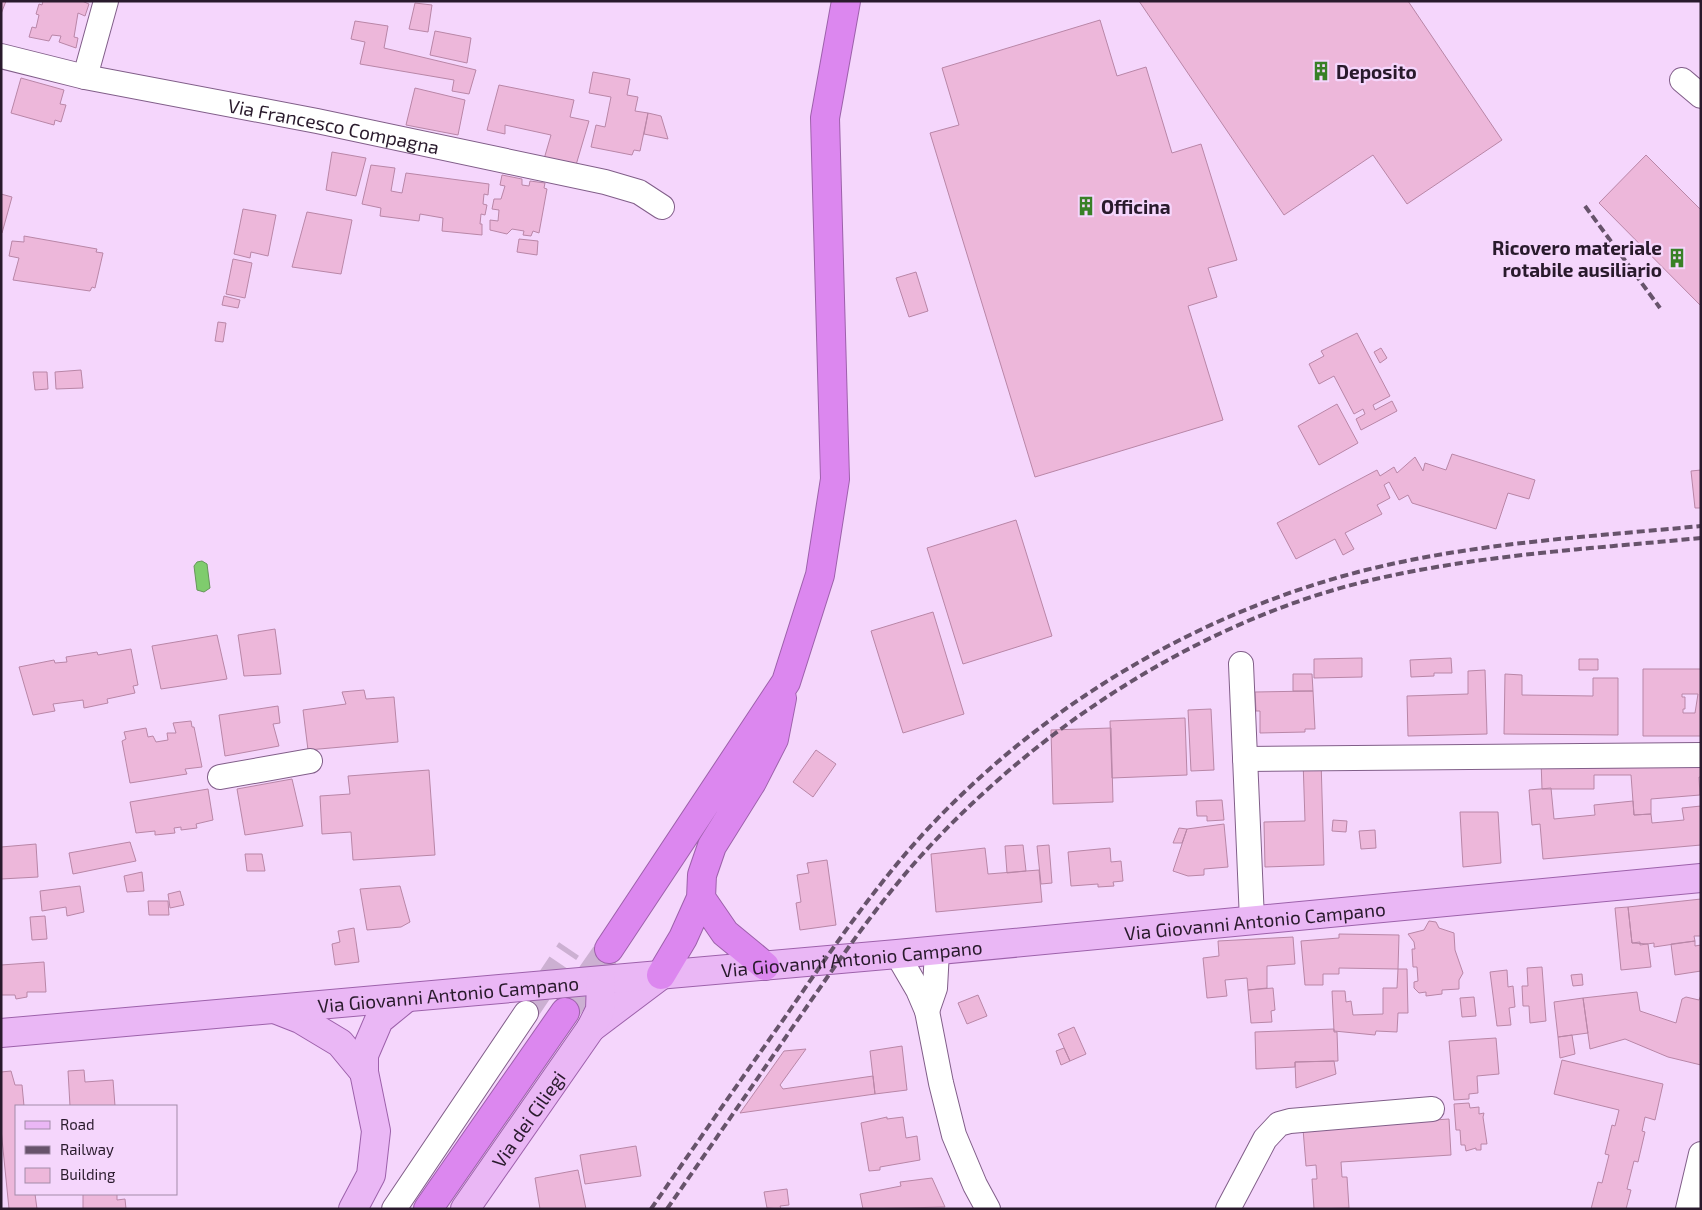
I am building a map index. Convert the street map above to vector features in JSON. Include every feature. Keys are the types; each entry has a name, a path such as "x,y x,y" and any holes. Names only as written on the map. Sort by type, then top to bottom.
{"highway":[{"path":"661,975 683,938 700,898 702,875 712,846 752,782 774,739 786,682 820,575 835,479 825,118 846,1"},
{"path":"609,949 786,682"},
{"path":"700,898 725,933 765,966"},
{"path":"428,1209 565,1012"}],"main road":[{"name":"Via Giovanni Antonio Campano","path":"1,1033 937,951 1701,878"},
{"name":"Via dei Ciliegi","path":"591,1028 661,975"},
{"name":"Via dei Ciliegi","path":"465,1209 591,1028 600,1010 601,980"},
{"path":"353,1209 372,1174 376,1131 364,1072 364,1055 379,1020 406,998"},
{"path":"276,1010 300,1019 340,1044 364,1072"}],"street":[{"path":"85,77 106,1"},
{"name":"Via Francesco Compagna","path":"1,56 85,77 317,121 604,182 639,192 662,207"},
{"path":"1682,80 1701,96"},
{"path":"1241,664 1252,920"},
{"path":"1245,759 1701,755"},
{"path":"220,777 310,761"},
{"path":"927,1011 935,988 937,951"},
{"path":"897,954 918,990 927,1011 941,1083 954,1135 975,1185 988,1209"},
{"path":"394,1209 526,1013"},
{"path":"1228,1209 1265,1139 1279,1124 1290,1121 1432,1109"},
{"path":"1688,1209 1701,1154"}],"shaded area":[{"path":"202,561 207,564 210,588 204,592 197,590 194,566 197,562"}],"building":[{"path":"1,1 6,1 1,14"},
{"path":"43,1 82,1 89,4 85,16 78,13 74,37 78,38 76,48 59,42 61,36 52,35 49,41 29,37 32,27 36,28 39,15 36,14 39,4 42,5"},
{"name":"Deposito","path":"1139,1 1408,1 1502,140 1407,204 1373,155 1284,215"},
{"path":"415,3 432,5 428,32 409,29"},
{"name":"Officina","path":"1100,20 1117,76 1146,67 1172,153 1201,144 1237,260 1208,268 1217,297 1188,306 1223,420 1035,477 930,133 959,125 942,68"},
{"path":"355,21 388,26 384,48 476,70 469,94 452,91 454,80 360,64 365,42 351,39"},
{"path":"435,31 471,38 467,63 430,55"},
{"path":"593,72 630,79 627,95 638,97 635,111 648,113 640,151 634,150 632,155 591,147 596,125 605,127 611,97 589,93"},
{"path":"21,78 64,90 60,104 66,105 61,122 55,120 54,125 11,113"},
{"path":"499,85 574,100 570,117 589,121 576,165 544,159 551,135 505,125 505,134 487,130"},
{"path":"415,88 465,100 458,135 406,125"},
{"path":"648,113 661,116 668,139 644,134"},
{"path":"332,152 366,158 356,196 326,190"},
{"name":"Ricovero materiale rotabile ausiliario","path":"1646,155 1701,210 1701,306 1599,203"},
{"path":"371,165 395,168 391,191 402,193 406,173 489,184 488,195 484,194 483,204 487,205 485,215 481,214 482,235 442,231 443,218 420,214 419,221 380,216 381,208 362,204"},
{"path":"502,175 522,179 522,185 529,186 530,181 545,183 544,188 547,189 539,233 533,231 531,236 523,235 524,231 512,229 507,234 490,230 490,220 498,221 499,210 492,209 494,199 501,199 505,186 500,185"},
{"path":"1,194 12,197 2,233 1,233"},
{"path":"243,209 276,215 268,256 251,252 250,258 234,254"},
{"path":"307,212 352,220 341,274 292,267"},
{"path":"24,236 97,249 96,252 103,253 95,288 92,287 90,291 13,280 19,258 9,256 12,241 24,242"},
{"path":"519,239 538,241 537,255 517,252"},
{"path":"233,259 252,263 245,298 226,294"},
{"path":"916,272 928,311 909,317 896,278"},
{"path":"224,296 240,300 238,308 222,305"},
{"path":"218,322 226,323 223,342 215,341"},
{"path":"1357,333 1390,396 1373,405 1375,410 1392,401 1397,411 1361,430 1356,419 1365,414 1363,409 1354,414 1334,376 1319,384 1309,364 1324,356 1321,351"},
{"path":"1381,348 1387,358 1380,363 1374,352"},
{"path":"81,370 83,388 56,389 55,372"},
{"path":"33,372 47,372 48,389 35,390"},
{"path":"1337,404 1358,443 1319,465 1298,426"},
{"path":"1452,454 1535,480 1529,499 1508,493 1496,529 1412,503 1408,495 1399,500 1389,482 1384,485 1390,498 1377,505 1382,514 1345,533 1354,549 1343,555 1335,539 1296,559 1277,523 1377,470 1380,476 1394,467 1397,473 1415,457 1423,471 1425,463 1446,470"},
{"path":"1701,470 1701,508 1695,508 1691,471"},
{"path":"1016,520 1052,636 963,664 927,548"},
{"path":"933,612 964,714 903,733 871,631"},
{"path":"275,629 281,674 244,676 238,635"},
{"path":"217,635 227,679 161,689 152,646"},
{"path":"131,649 138,685 133,686 135,693 107,699 108,703 84,708 83,700 53,704 55,711 33,715 19,667 54,660 55,663 67,662 66,657 97,652 98,655"},
{"path":"1362,658 1362,677 1314,678 1314,659"},
{"path":"1451,658 1452,673 1434,673 1434,676 1411,677 1410,660"},
{"path":"1579,659 1598,659 1598,670 1579,670"},
{"path":"1643,669 1701,669 1701,736 1643,736","holes":["1682,694 1698,694 1695,713 1683,713 1685,697 1682,697"]},
{"path":"1485,670 1487,734 1408,736 1407,696 1468,694 1468,671"},
{"path":"1293,674 1312,674 1313,691 1293,691"},
{"path":"1505,674 1522,675 1522,695 1593,696 1593,678 1618,678 1618,735 1504,734"},
{"path":"364,690 366,699 394,697 398,742 308,750 303,710 346,704 342,692"},
{"path":"1313,691 1315,729 1305,729 1305,732 1260,733 1260,711 1256,711 1255,692"},
{"path":"278,706 280,723 273,724 279,746 225,756 219,715"},
{"path":"1211,709 1214,770 1191,771 1188,710"},
{"path":"1185,718 1187,775 1112,778 1110,721"},
{"path":"191,721 192,727 194,727 202,767 185,769 187,774 130,783 122,741 126,739 124,732 146,728 148,737 153,736 156,742 168,740 167,733 176,733 173,723"},
{"path":"1111,728 1113,802 1053,804 1051,730"},
{"path":"816,750 836,764 813,797 793,782"},
{"path":"1321,759 1324,865 1265,867 1264,822 1305,821 1303,760"},
{"path":"1541,760 1701,761 1701,777 1699,777 1700,795 1651,799 1651,814 1634,815 1631,775 1594,775 1594,789 1542,789"},
{"path":"429,770 435,855 353,860 351,832 322,834 320,796 350,794 348,776"},
{"path":"292,779 303,826 245,835 237,789"},
{"path":"1551,788 1554,819 1595,815 1594,805 1633,801 1634,815 1651,814 1652,823 1684,820 1682,808 1701,806 1701,845 1543,859 1540,824 1532,825 1529,790"},
{"path":"208,789 213,820 196,824 197,828 181,830 181,827 174,828 175,833 155,835 155,831 136,833 130,802"},
{"path":"1222,800 1224,820 1207,821 1207,816 1197,816 1196,801"},
{"path":"1460,812 1498,812 1501,863 1463,867"},
{"path":"1333,820 1347,821 1346,832 1332,831"},
{"path":"1224,824 1228,867 1204,869 1204,875 1188,876 1173,871 1187,829"},
{"path":"1179,828 1187,829 1182,843 1173,843"},
{"path":"1375,830 1376,848 1361,849 1359,831"},
{"path":"130,842 136,861 73,874 69,853"},
{"path":"36,844 38,877 1,879 1,847"},
{"path":"1023,845 1026,871 1007,873 1005,846"},
{"path":"1049,845 1052,883 1041,884 1037,846"},
{"path":"985,848 988,874 1039,870 1042,902 936,912 931,854"},
{"path":"1110,848 1111,862 1121,861 1123,881 1113,882 1114,886 1098,887 1098,884 1071,886 1068,852"},
{"path":"245,854 262,854 265,871 247,871"},
{"path":"827,860 836,925 800,930 796,903 801,902 797,875 809,873 807,863"},
{"path":"142,872 144,891 127,892 124,876"},
{"path":"80,886 84,912 67,916 66,907 42,911 40,891"},
{"path":"400,886 410,922 401,927 367,930 360,889"},
{"path":"180,891 184,905 170,908 168,894"},
{"path":"1701,899 1701,936 1694,936 1695,941 1654,947 1654,943 1640,945 1640,942 1632,943 1628,907"},
{"path":"148,901 168,901 169,915 149,915"},
{"path":"1628,907 1632,943 1648,944 1651,967 1621,970 1615,908"},
{"path":"45,916 47,939 32,940 30,917"},
{"path":"1429,921 1436,922 1439,928 1454,933 1455,950 1463,973 1459,980 1459,989 1442,990 1442,994 1426,996 1426,992 1419,993 1414,988 1414,982 1418,981 1417,967 1413,967 1412,949 1415,949 1414,942 1408,934 1424,930"},
{"path":"354,928 359,962 335,965 332,944 340,942 338,931"},
{"path":"1339,934 1399,935 1398,969 1339,968 1339,974 1323,974 1323,985 1305,985 1301,941 1339,938"},
{"path":"1293,937 1295,964 1267,966 1267,988 1248,990 1247,978 1225,980 1227,996 1207,998 1203,958 1219,956 1218,941"},
{"path":"1695,941 1695,946 1701,945 1701,971 1675,975 1671,944"},
{"path":"44,962 46,992 27,992 27,997 16,999 15,995 1,995 1,965"},
{"path":"1542,967 1546,1021 1530,1023 1529,1006 1523,1006 1522,986 1528,986 1527,968"},
{"path":"1398,969 1407,969 1408,1013 1398,1013 1397,1032 1376,1031 1375,1035 1334,1031 1332,991 1345,991 1346,1002 1351,1001 1353,1015 1383,1014 1383,988 1397,988"},
{"path":"1507,970 1508,987 1513,986 1515,1007 1509,1008 1511,1025 1497,1026 1490,972"},
{"path":"1582,974 1583,985 1573,986 1571,975"},
{"path":"1273,988 1275,1010 1271,1011 1272,1022 1251,1023 1248,990"},
{"path":"1637,992 1640,1011 1676,1023 1682,999 1686,997 1699,1000 1701,995 1701,1065 1668,1057 1625,1039 1590,1049 1583,998"},
{"path":"978,995 987,1016 967,1024 958,1003"},
{"path":"1474,997 1476,1016 1462,1017 1460,998"},
{"path":"1583,998 1588,1033 1558,1037 1554,1002"},
{"path":"1074,1027 1086,1054 1070,1061 1058,1034"},
{"path":"1334,1029 1334,1032 1337,1032 1338,1061 1295,1062 1295,1067 1256,1069 1255,1032"},
{"path":"1572,1035 1575,1054 1560,1058 1558,1037"},
{"path":"1496,1038 1499,1074 1477,1076 1478,1093 1469,1094 1469,1099 1454,1100 1449,1041"},
{"path":"902,1046 907,1090 875,1094 870,1051"},
{"path":"1064,1048 1070,1061 1061,1065 1056,1051"},
{"path":"806,1049 780,1085 783,1089 873,1076 875,1094 740,1113 784,1051"},
{"path":"1562,1060 1663,1084 1655,1120 1645,1117 1642,1131 1645,1132 1638,1162 1634,1161 1627,1189 1631,1190 1626,1209 1591,1209 1598,1182 1602,1183 1609,1155 1605,1154 1612,1125 1615,1126 1619,1110 1554,1094"},
{"path":"1334,1061 1336,1074 1296,1088 1295,1062"},
{"path":"84,1070 85,1082 113,1080 115,1105 70,1105 68,1071"},
{"path":"11,1071 15,1085 22,1085 24,1105 15,1105 15,1195 35,1195 37,1209 9,1209 1,1129 1,1072"},
{"path":"1469,1103 1470,1108 1479,1107 1479,1114 1484,1113 1487,1144 1481,1144 1481,1150 1476,1150 1476,1148 1466,1151 1465,1145 1461,1145 1460,1130 1456,1130 1454,1104"},
{"path":"887,1117 887,1119 903,1117 906,1138 917,1136 920,1160 880,1167 880,1170 869,1171 861,1123"},
{"path":"1449,1119 1451,1155 1341,1162 1342,1177 1347,1177 1349,1208 1314,1209 1312,1179 1317,1179 1316,1165 1306,1166 1303,1129"},
{"path":"636,1146 641,1176 585,1184 580,1155"},
{"path":"578,1170 586,1209 540,1209 535,1178"},
{"path":"932,1178 945,1207 863,1209 860,1194 901,1186 900,1182"},
{"path":"787,1189 789,1205 780,1206 781,1209 767,1208 764,1192"},
{"path":"83,1195 117,1195 117,1200 125,1199 126,1209 83,1209"}],"tunnel":[{"path":"526,1013 569,949"},
{"path":"565,1012 609,949"}],"railway":[{"path":"1585,206 1660,308"},
{"path":"651,1209 842,936 907,852 953,803 1003,758 1056,716 1112,678 1171,645 1231,616 1294,591 1358,572 1443,554 1529,542 1701,526"},
{"path":"667,1209 852,943 919,858 964,811 1013,767 1066,725 1121,688 1179,654 1239,625 1300,601 1363,582 1447,565 1489,559 1701,538"}],"place":[{"name":"Deposito","path":"1321,71"},
{"name":"Officina","path":"1086,206"},
{"name":"Ricovero materiale rotabile ausiliario","path":"1677,258"}]}
